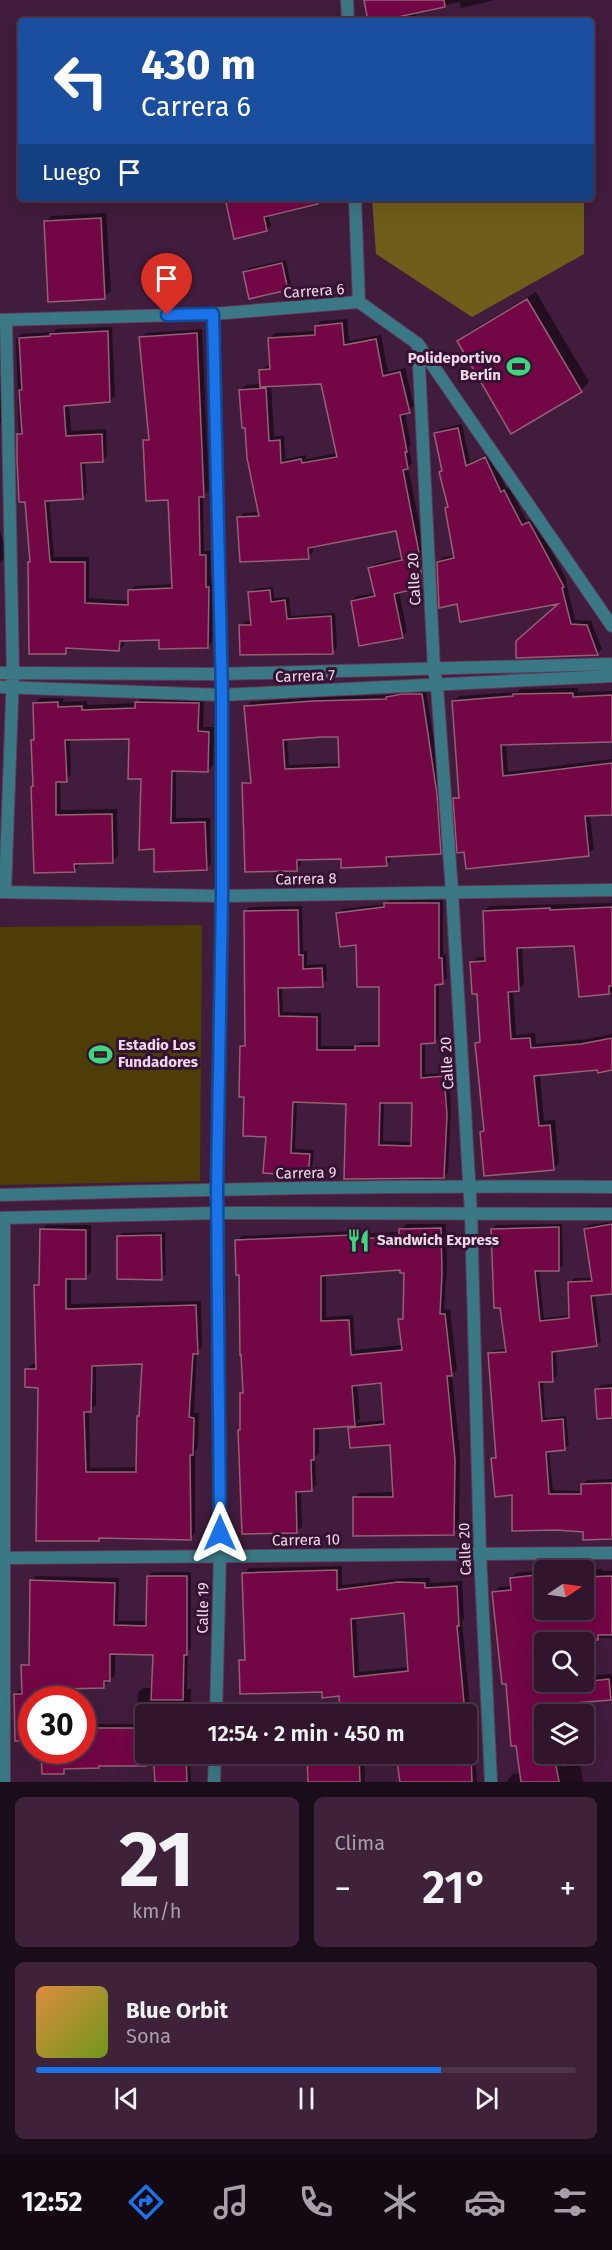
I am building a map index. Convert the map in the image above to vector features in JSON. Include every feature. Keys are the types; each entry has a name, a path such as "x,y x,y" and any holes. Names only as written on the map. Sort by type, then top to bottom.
{"street":[{"path":"347,0 348,18"},
{"path":"355,201 359,302"},
{"name":"Carrera 6","path":"3,320 213,314 359,302 418,344 612,626"},
{"name":"Calle 19","path":"213,314 222,695 222,896 217,1189 220,1556 216,1704"},
{"path":"2,892 14,673 3,320"},
{"name":"Calle 20","path":"418,344 434,669 452,892 470,1185 480,1553 491,1782"},
{"name":"Carrera 7","path":"0,673 221,674 612,664"},
{"name":"Carrera 7","path":"0,687 222,695 612,676"},
{"name":"Carrera 8","path":"2,892 222,896 612,890"},
{"name":"Carrera 9","path":"0,1195 470,1185 612,1187"},
{"path":"4,1782 2,1218 218,1214 612,1214"},
{"name":"Carrera 10","path":"2,1558 612,1553"},
{"path":"214,1782 215,1764"}],"shaded area":[{"path":"372,201 584,201 584,254 472,317 376,254"},
{"name":"Estadio Los Fundadores","path":"202,925 200,1181 0,1185 0,927"}],"building":[{"path":"364,0 444,0 445,7 393,18 367,18"},
{"path":"226,201 318,201 318,204 264,217 267,231 234,239"},
{"path":"101,218 105,299 48,302 44,221"},
{"path":"282,263 288,290 249,299 243,272"},
{"name":"Polideportivo Berlín","path":"527,299 582,392 511,434 457,341"},
{"path":"342,323 344,345 376,339 383,376 400,372 410,413 400,415 408,469 403,470 420,558 422,587 394,594 403,638 359,646 351,601 375,596 368,568 402,560 396,531 308,548 309,559 240,562 237,517 259,516 247,458 245,428 242,428 239,390 266,388 269,441 280,440 281,463 301,459 302,463 337,457 321,384 260,387 259,370 270,369 268,338 315,335 315,326"},
{"path":"108,331 110,402 64,406 66,436 102,434 103,462 81,463 83,499 45,501 50,562 85,562 85,603 128,605 128,590 172,588 168,500 146,501 143,440 149,440 139,337 197,333 204,497 199,497 200,555 206,555 206,587 209,587 208,648 159,649 159,640 120,641 119,651 66,648 66,654 29,654 28,562 30,562 25,502 19,502 17,459 17,434 22,434 19,338"},
{"path":"458,428 466,466 485,457 501,492 504,490 522,525 529,522 564,587 562,588 571,624 587,625 598,655 516,658 516,641 558,604 460,622 457,604 439,608 437,562 454,558 445,508 448,507 439,472 442,471 434,433"},
{"path":"270,590 271,602 285,600 287,619 331,616 333,654 240,655 239,625 251,625 248,592"},
{"path":"573,693 573,697 612,695 612,742 501,745 503,776 612,763 612,815 585,816 589,856 466,869 464,852 457,853 453,798 459,798 452,701 513,696 513,694"},
{"path":"422,694 437,794 441,854 386,857 387,866 341,868 341,859 297,860 297,871 245,872 242,783 251,783 244,706 386,699 386,697","holes":["338,737 339,767 285,769 283,740"]},
{"path":"58,702 58,707 82,706 82,710 135,708 135,702 199,703 198,731 209,732 208,772 172,771 171,823 205,822 207,870 154,872 154,849 139,850 141,779 128,779 129,739 65,740 67,782 56,782 56,815 112,814 113,863 74,864 75,872 34,873 31,787 33,786 31,740 34,740 33,703"},
{"path":"384,903 439,903 439,958 442,958 443,984 435,985 435,1043 421,1044 421,1078 444,1076 447,1115 444,1178 344,1179 346,1104 293,1102 291,1153 310,1154 308,1176 263,1173 266,1137 243,1136 244,1097 239,1097 240,1046 245,1046 244,911 298,910 299,955 303,955 303,969 322,968 323,987 278,988 279,1016 317,1017 317,1050 355,1050 355,1046 379,1046 379,987 357,987 356,945 340,947 336,913 384,907","holes":["380,1103 412,1103 411,1146 379,1145"]},
{"path":"612,907 612,986 609,986 609,994 579,997 574,946 517,948 519,991 508,992 511,1039 530,1038 531,1048 581,1044 612,1038 612,1070 598,1073 597,1070 534,1076 539,1126 550,1125 554,1170 484,1176 480,1132 484,1131 475,1043 480,1042 477,994 472,994 470,962 485,961 483,911"},
{"path":"612,1224 612,1294 591,1296 597,1346 552,1352 553,1382 539,1382 542,1421 563,1419 565,1450 546,1452 549,1494 581,1494 581,1484 612,1483 612,1539 583,1540 583,1532 512,1531 512,1495 495,1497 491,1458 496,1458 488,1353 506,1352 500,1308 494,1308 491,1229 559,1227 559,1271 535,1271 540,1321 569,1318 568,1282 592,1281 584,1229"},
{"path":"441,1228 440,1314 445,1314 452,1376 447,1376 455,1460 454,1535 353,1536 353,1497 393,1497 390,1445 350,1448 348,1428 384,1424 381,1383 352,1386 355,1426 314,1429 314,1460 311,1460 312,1491 296,1492 297,1533 242,1534 238,1430 240,1430 240,1393 243,1393 239,1275 236,1275 235,1240 352,1235 352,1239 399,1237 399,1229","holes":["400,1270 400,1273 404,1273 403,1319 398,1319 402,1350 351,1355 349,1320 321,1321 321,1276"]},
{"path":"40,1229 86,1230 86,1279 66,1279 66,1309 196,1305 198,1354 193,1354 189,1417 194,1418 193,1455 190,1455 191,1540 99,1538 99,1541 36,1541 38,1388 25,1387 25,1369 36,1369 34,1285 39,1285","holes":["142,1364 139,1416 137,1416 136,1472 86,1472 84,1412 91,1412 92,1366"]},
{"path":"161,1235 162,1280 117,1279 117,1236"},
{"path":"612,1388 612,1418 597,1419 595,1389"},
{"path":"337,1570 337,1590 398,1582 425,1583 425,1588 457,1586 459,1626 457,1626 464,1704 339,1704 339,1696 322,1698 322,1692 240,1694 239,1660 245,1660 242,1573","holes":["404,1613 408,1671 354,1677 351,1619"]},
{"path":"534,1575 534,1620 594,1620 594,1577 612,1576 612,1635 598,1635 598,1640 594,1640 594,1632 534,1632 534,1692 594,1692 594,1681 609,1679 611,1700 534,1704 534,1764 556,1764 559,1782 521,1782 516,1746 511,1746 506,1684 502,1684 492,1592 511,1590 510,1578"},
{"path":"147,1576 187,1576 187,1655 184,1655 183,1700 151,1700 153,1655 110,1654 110,1681 104,1681 104,1688 96,1688 96,1686 22,1686 21,1665 29,1665 30,1580 115,1583 114,1625 146,1626"},
{"path":"14,1694 18,1694 18,1741 15,1741"},
{"path":"96,1728 135,1728 135,1764 146,1764 146,1766 64,1769 64,1774 42,1774 42,1764 96,1764"},
{"path":"154,1764 186,1764 187,1782 155,1782"},
{"path":"307,1764 359,1764 360,1782 308,1782"},
{"path":"397,1764 471,1764 472,1782 400,1782"}],"place":[{"name":"Polideportivo Berlín","path":"519,367"},
{"name":"Estadio Los Fundadores","path":"100,1054"},
{"name":"Sandwich Express","path":"359,1240"}],"route":[{"path":"167,315 213,314 222,695 222,896 217,1189 220,1533"}]}
